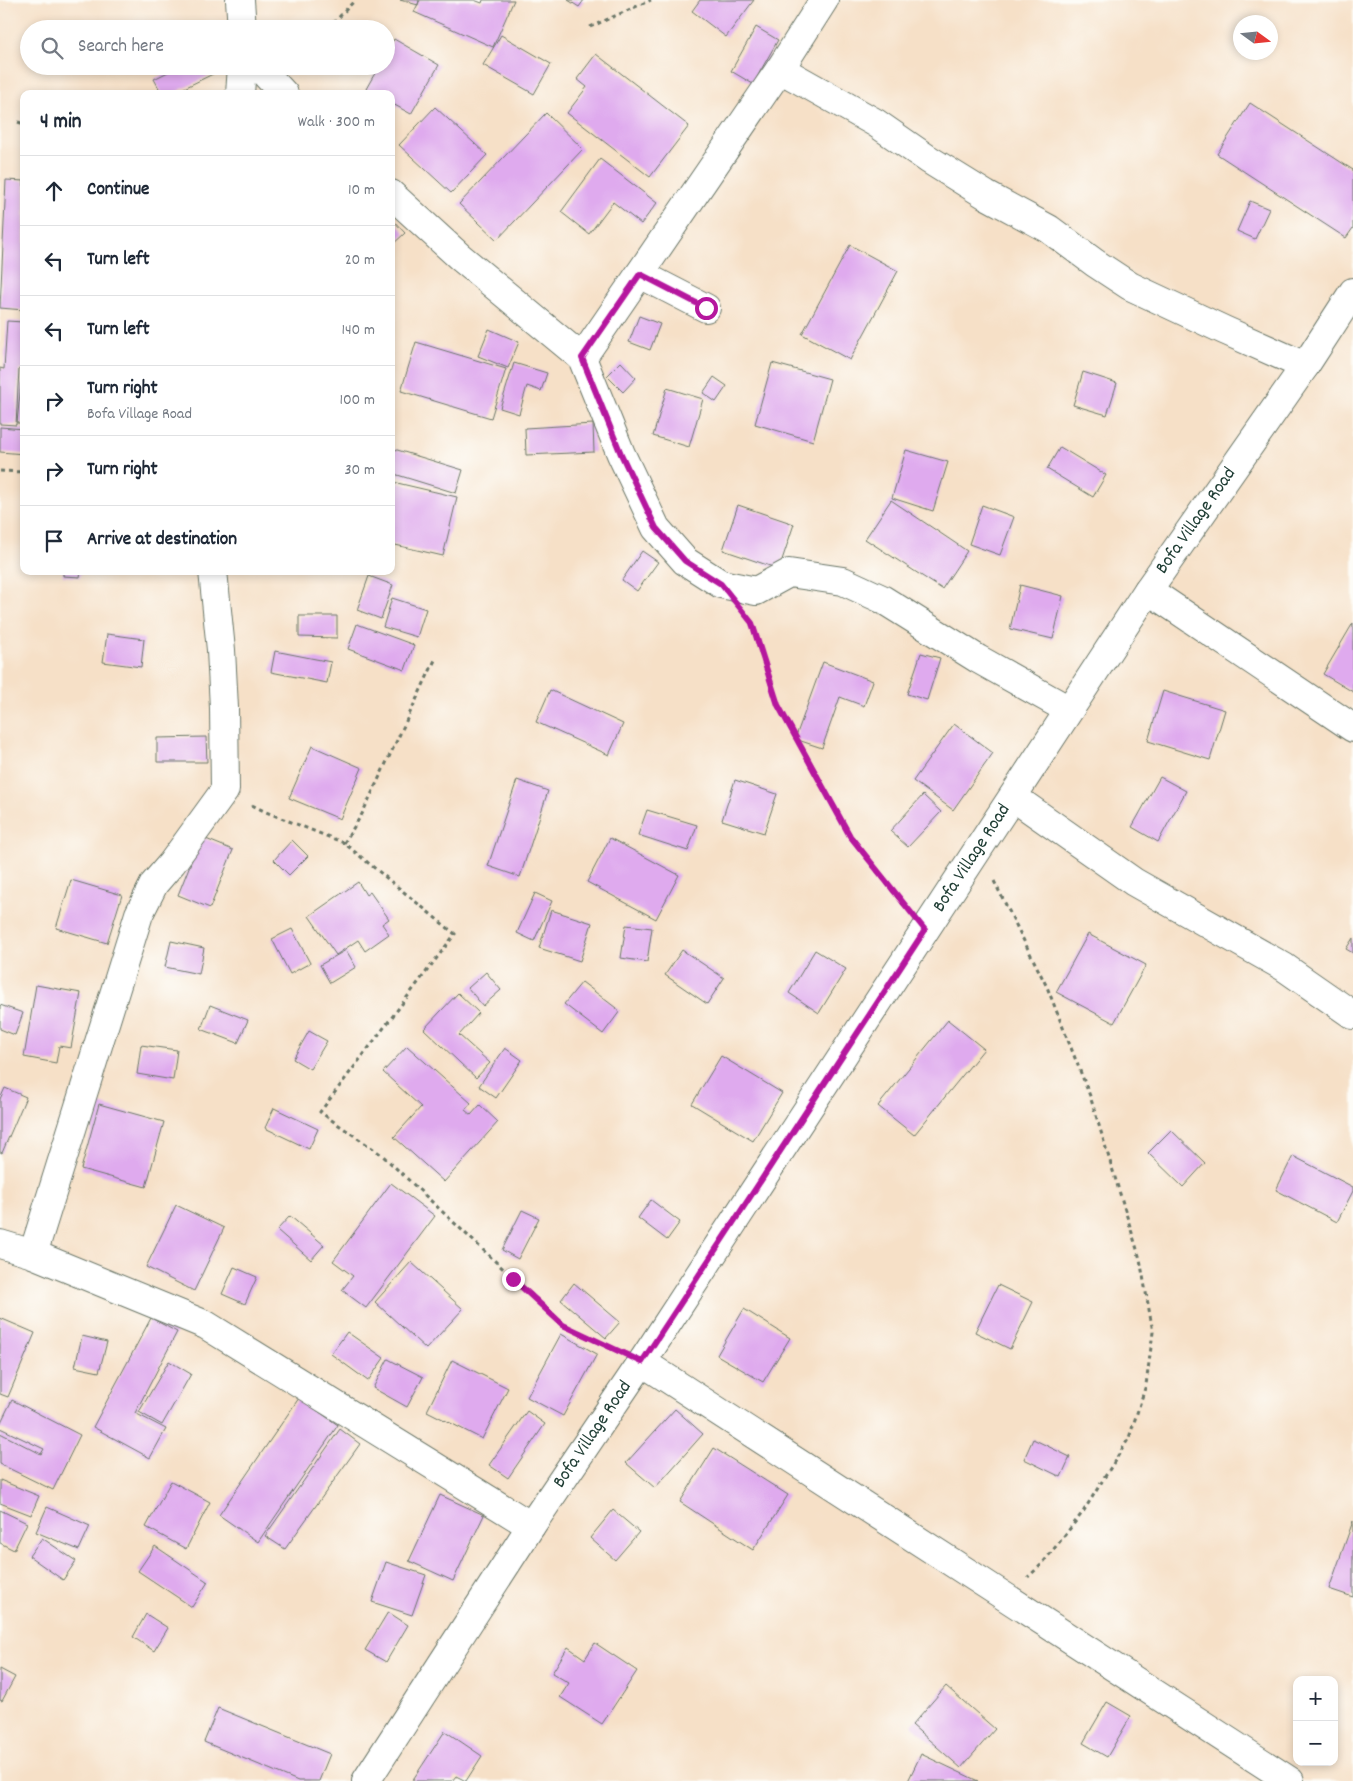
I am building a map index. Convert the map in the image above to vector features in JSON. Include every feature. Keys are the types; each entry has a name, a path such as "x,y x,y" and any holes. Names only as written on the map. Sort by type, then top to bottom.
{"street":[{"path":"240,0 241,20"},
{"path":"582,358 780,69 824,0"},
{"path":"780,69 876,123 928,159 1049,229 1130,286 1305,366"},
{"path":"240,90 241,75"},
{"path":"266,75 280,90"},
{"path":"395,198 460,257 582,358 621,454 656,528 685,561 721,584 756,591 789,573 843,581 882,599 978,659 1069,710"},
{"path":"640,274 706,308"},
{"name":"Bofa Village Road","path":"366,1781 531,1526 642,1362 1148,590 1350,304"},
{"path":"33,1254 139,914 154,884 225,790 223,699 213,575"},
{"path":"1148,590 1353,728"},
{"path":"1013,797 1134,882 1284,966 1353,1015"},
{"path":"0,1244 33,1254 206,1325 531,1526"},
{"path":"642,1362 1290,1781"}],"path":[{"path":"336,20 355,0"},
{"path":"590,27 651,0"},
{"path":"0,470 20,472"},
{"path":"721,584 752,623 778,705 850,836 925,930"},
{"path":"344,843 362,814 435,660"},
{"path":"225,790 266,812 344,843 455,934 320,1112 382,1155 563,1325 642,1362"},
{"path":"978,849 1047,986 1090,1096 1140,1259 1153,1332 1146,1385 1129,1438 1084,1512 1042,1564 1007,1598"}],"building":[{"path":"400,0 419,0 418,5"},
{"path":"420,0 474,0 482,3 483,0 514,0 493,47 414,12"},
{"path":"568,0 584,0 579,7"},
{"path":"700,0 754,0 726,37 692,11"},
{"path":"756,27 778,40 753,84 731,71"},
{"path":"501,35 551,64 534,94 483,65"},
{"path":"395,40 439,65 411,114 395,105 395,90 366,89 374,75 395,75"},
{"path":"596,54 689,126 650,177 567,113 587,87 577,79"},
{"path":"162,75 211,75 180,90 160,90 154,79"},
{"path":"1250,103 1353,170 1353,228 1346,238 1217,154"},
{"path":"435,107 487,155 451,193 399,145"},
{"path":"546,113 583,149 497,240 459,204"},
{"path":"600,159 657,203 641,224 613,202 589,234 561,212"},
{"path":"6,180 20,181 20,310 0,308"},
{"path":"1250,201 1269,209 1255,239 1237,231"},
{"path":"395,222 405,233 395,242"},
{"path":"850,245 898,271 850,360 802,334"},
{"path":"639,316 660,324 650,350 629,342"},
{"path":"7,321 20,322 20,369 16,425 0,424 0,368 4,369"},
{"path":"489,329 519,342 508,368 478,356"},
{"path":"416,342 506,369 491,418 401,391"},
{"path":"621,362 636,378 623,392 607,376"},
{"path":"514,363 547,373 541,391 527,386 519,414 500,408"},
{"path":"772,363 830,379 813,441 755,424"},
{"path":"1083,372 1117,383 1107,415 1073,405"},
{"path":"714,377 727,386 716,402 703,393"},
{"path":"667,388 703,399 689,447 653,436"},
{"path":"20,393 20,423 17,423"},
{"path":"593,424 594,452 526,455 525,428"},
{"path":"0,427 20,429 20,454 0,452"},
{"path":"1060,447 1106,475 1093,497 1047,469"},
{"path":"395,449 463,470 456,493 395,474"},
{"path":"906,450 948,462 933,511 892,498"},
{"path":"395,482 457,497 443,556 395,545"},
{"path":"891,500 967,551 942,589 865,539"},
{"path":"738,505 794,524 779,569 723,550"},
{"path":"982,505 1014,517 1000,555 969,544"},
{"path":"642,551 658,562 637,591 622,580"},
{"path":"63,575 80,575 80,577"},
{"path":"369,576 393,585 381,619 357,610"},
{"path":"1020,585 1063,596 1053,639 1010,629"},
{"path":"392,598 426,609 417,637 383,627"},
{"path":"299,616 337,616 337,638 299,637"},
{"path":"1353,623 1353,692 1323,674"},
{"path":"357,624 414,645 405,670 348,649"},
{"path":"107,634 144,639 141,667 103,662"},
{"path":"275,651 331,662 327,683 271,672"},
{"path":"921,653 940,658 927,700 907,694"},
{"path":"823,662 873,681 864,706 840,697 822,748 795,739"},
{"path":"550,690 623,724 609,755 536,722"},
{"path":"1163,691 1225,710 1210,760 1148,741"},
{"path":"954,724 993,753 953,810 913,781"},
{"path":"206,737 207,762 157,762 157,738"},
{"path":"312,746 362,768 340,819 289,798"},
{"path":"1160,777 1186,791 1158,842 1132,827"},
{"path":"517,780 548,791 520,877 488,866"},
{"path":"735,780 777,794 764,833 722,820"},
{"path":"923,795 941,812 908,847 890,831"},
{"path":"647,810 697,825 688,851 638,835"},
{"path":"201,837 233,850 210,908 178,895"},
{"path":"610,838 679,875 656,919 587,882"},
{"path":"292,840 308,856 289,875 274,860"},
{"path":"71,880 122,895 107,943 56,928"},
{"path":"358,882 366,895 370,892 389,919 382,924 389,934 365,951 358,940 336,955 309,916"},
{"path":"535,893 552,901 534,941 517,933"},
{"path":"551,910 592,923 580,961 539,948"},
{"path":"626,925 652,928 647,962 621,958"},
{"path":"292,929 310,963 290,974 272,939"},
{"path":"1088,934 1146,965 1114,1023 1056,992"},
{"path":"1353,938 1353,953 1346,949"},
{"path":"171,941 204,948 199,974 165,967"},
{"path":"346,950 356,967 330,983 320,965"},
{"path":"682,950 724,978 707,1004 665,975"},
{"path":"815,950 846,969 819,1013 789,993"},
{"path":"486,972 501,990 483,1006 468,988"},
{"path":"582,982 620,1011 603,1034 564,1004"},
{"path":"36,985 81,993 71,1048 59,1046 56,1063 24,1057"},
{"path":"458,993 479,1013 459,1035 490,1063 476,1078 424,1029"},
{"path":"0,1005 23,1013 15,1035 0,1029"},
{"path":"210,1005 248,1020 238,1043 201,1029"},
{"path":"948,1020 984,1049 914,1135 878,1106"},
{"path":"309,1031 327,1041 310,1069 293,1059"},
{"path":"141,1045 177,1050 173,1080 137,1074"},
{"path":"407,1046 471,1103 465,1110 471,1115 480,1105 498,1122 444,1182 394,1137 421,1107 383,1072"},
{"path":"505,1048 522,1060 496,1098 479,1086"},
{"path":"721,1056 782,1093 753,1141 692,1104"},
{"path":"5,1088 26,1097 2,1153 0,1152 0,1099"},
{"path":"99,1104 164,1122 146,1187 81,1169"},
{"path":"274,1108 318,1129 309,1149 265,1128"},
{"path":"1171,1130 1205,1163 1183,1187 1148,1153"},
{"path":"1293,1156 1353,1187 1353,1191 1337,1222 1276,1190"},
{"path":"391,1183 435,1216 366,1308 342,1290 353,1276 333,1261"},
{"path":"651,1200 680,1222 667,1240 638,1218"},
{"path":"176,1205 224,1228 194,1291 146,1267"},
{"path":"522,1210 539,1218 518,1259 502,1250"},
{"path":"290,1216 324,1245 311,1260 277,1230"},
{"path":"411,1262 463,1309 426,1349 375,1302"},
{"path":"234,1267 257,1277 245,1304 222,1294"},
{"path":"574,1283 620,1322 606,1338 561,1300"},
{"path":"998,1285 1033,1302 1010,1349 975,1332"},
{"path":"744,1309 790,1338 763,1382 717,1355"},
{"path":"0,1318 35,1333 8,1397 0,1394"},
{"path":"151,1318 177,1332 135,1413 166,1429 150,1458 93,1427"},
{"path":"347,1332 384,1358 368,1381 331,1354"},
{"path":"561,1334 597,1354 563,1416 527,1397"},
{"path":"82,1336 107,1342 99,1372 75,1367"},
{"path":"388,1359 423,1377 407,1407 373,1388"},
{"path":"452,1360 508,1388 482,1439 427,1411"},
{"path":"169,1361 191,1374 162,1425 139,1412"},
{"path":"299,1398 338,1425 258,1542 219,1515"},
{"path":"12,1400 80,1435 53,1490 0,1464 0,1433 41,1454 44,1449 0,1428 0,1424"},
{"path":"675,1409 703,1434 655,1488 626,1463"},
{"path":"527,1411 545,1424 508,1478 489,1465"},
{"path":"340,1429 360,1444 285,1549 265,1536"},
{"path":"1033,1439 1070,1457 1061,1477 1024,1459"},
{"path":"714,1448 788,1495 753,1550 680,1502"},
{"path":"0,1480 39,1496 31,1515 0,1503"},
{"path":"171,1481 210,1502 186,1549 146,1527"},
{"path":"440,1495 484,1515 453,1581 409,1561"},
{"path":"47,1507 90,1526 79,1550 36,1532"},
{"path":"0,1510 27,1523 14,1550 0,1543"},
{"path":"613,1510 639,1532 615,1560 590,1538"},
{"path":"1353,1521 1353,1597 1329,1589"},
{"path":"42,1538 76,1561 63,1580 29,1556"},
{"path":"155,1546 208,1582 192,1607 138,1571"},
{"path":"386,1562 426,1575 412,1615 372,1602"},
{"path":"388,1612 408,1625 386,1662 365,1650"},
{"path":"146,1614 168,1628 154,1651 133,1637"},
{"path":"595,1643 637,1671 602,1724 560,1697 569,1683 552,1673 568,1647 585,1659"},
{"path":"0,1669 15,1677 2,1701 0,1700"},
{"path":"946,1686 995,1729 961,1768 912,1725"},
{"path":"1107,1702 1131,1716 1107,1757 1083,1743"},
{"path":"218,1708 330,1754 319,1781 298,1781 204,1742"},
{"path":"445,1731 482,1756 466,1781 456,1776 452,1781 412,1781"},
{"path":"921,1754 978,1781 908,1781"}],"route":[{"path":"513,1279 563,1325 642,1362 925,930 850,836 778,705 752,623 721,584 685,561 656,528 621,454 582,358 640,274 706,308"}]}
